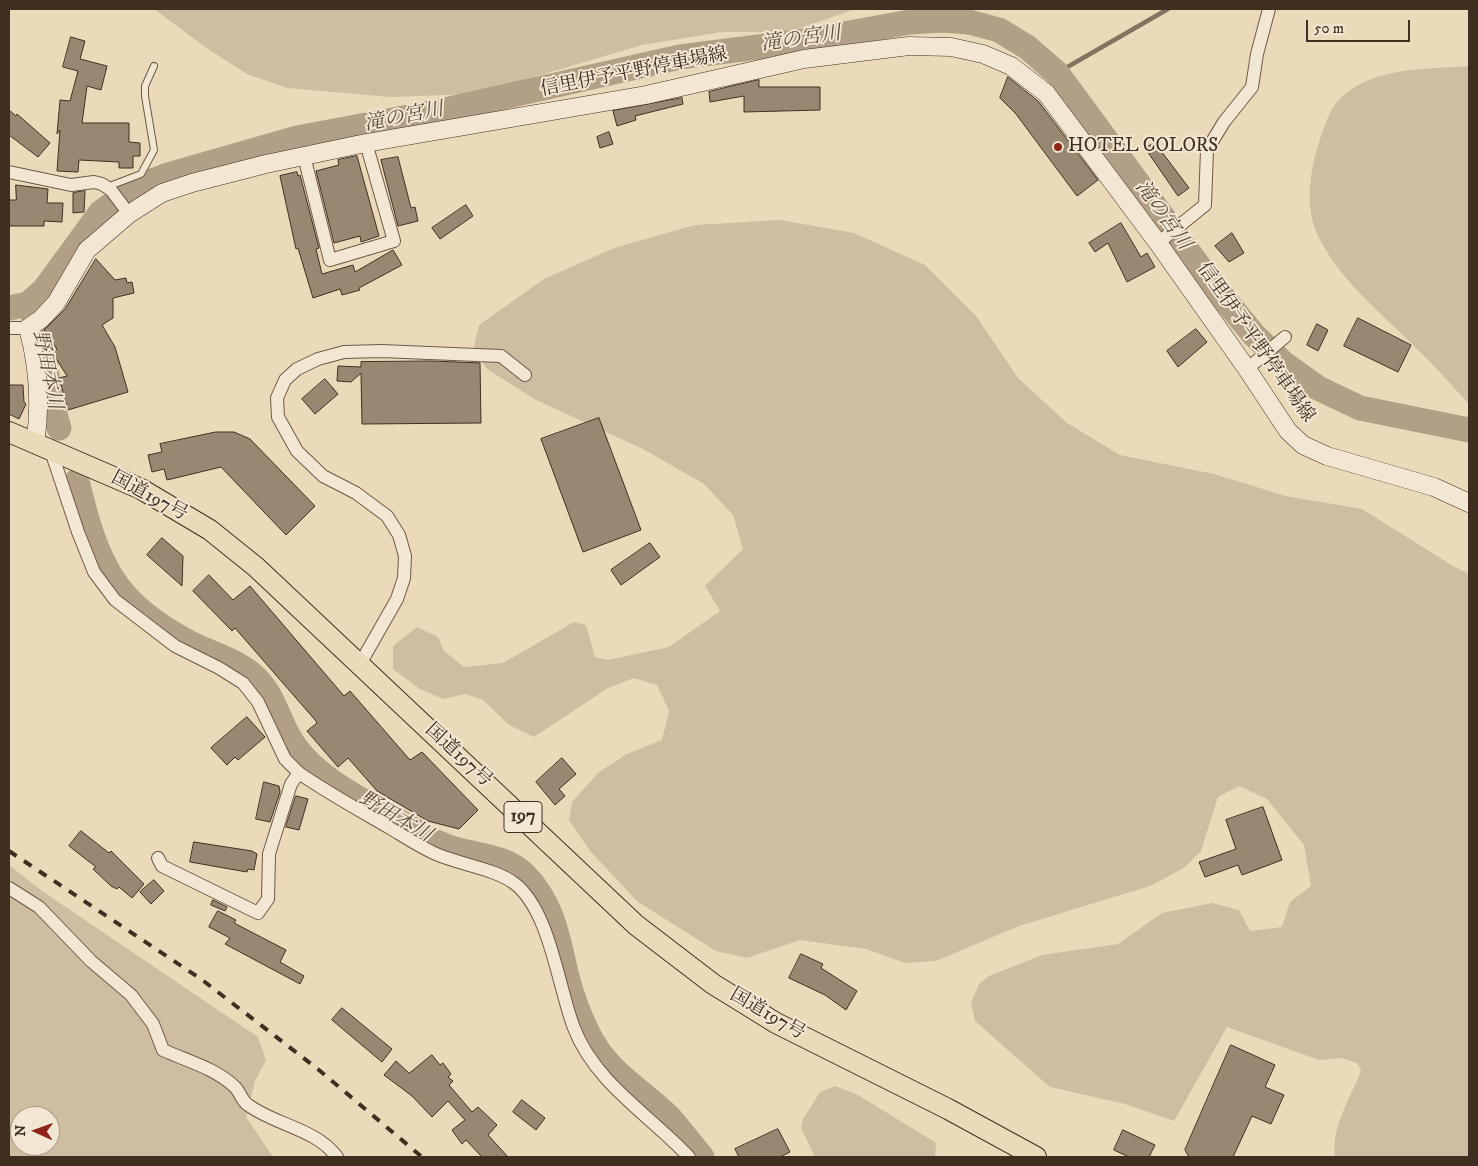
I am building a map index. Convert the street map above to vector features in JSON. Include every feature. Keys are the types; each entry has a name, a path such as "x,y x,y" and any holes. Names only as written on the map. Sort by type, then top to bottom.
{"highway":[{"name":"国道197号","path":"9,432 141,489 210,530 256,567 636,925 713,984 776,1023 948,1109 1036,1157"}],"main road":[{"name":"信里伊予平野停車場線","path":"28,328 41,319 56,303 87,250 127,212 162,193 192,183 366,143 646,95 804,59 909,46 951,47 983,54 1011,66 1046,93 1160,240 1252,366 1288,431 1303,445 1327,456 1434,487 1469,503"},
{"path":"28,328 34,351 39,422 43,447"}],"street":[{"path":"1160,240 1205,205 1207,150 1224,122 1252,87 1257,54 1269,9"},
{"path":"304,156 330,260 394,241 366,143"},
{"path":"9,172 71,185 94,182 108,189 127,212"},
{"path":"9,328 28,328"},
{"path":"1252,366 1285,337"},
{"path":"360,664 397,599 404,578 405,556 399,535 387,516 356,493 323,476 297,451 278,417 277,398 285,380 297,368 318,359 344,352 381,351 501,356 525,375"},
{"path":"43,447 94,572 115,600 175,646 219,668 243,683 258,702 284,759 298,773 434,853 463,865 492,872 514,883 536,908 551,949 574,1028 586,1054 620,1094 665,1132 689,1157"},
{"path":"158,858 162,866 258,914 268,899 269,854 291,784 298,773"},
{"path":"9,888 39,907 91,961 131,995 153,1024 163,1050 214,1071 235,1087 247,1104 291,1127 317,1136 337,1157"}],"lane":[{"path":"108,189 140,174 154,150 145,96 145,86 154,66"}],"shaded area":[{"path":"154,9 855,9 790,32 722,32 642,45 476,94 391,97 287,88 247,74 205,47"},
{"path":"1469,66 1469,404 1426,358 1362,295 1335,264 1315,229 1310,207 1310,184 1317,149 1329,115 1337,102 1350,91 1364,82 1398,72"},
{"path":"780,220 854,233 925,265 976,316 1018,378 1067,423 1120,455 1214,474 1286,496 1362,509 1469,574 1469,1157 1335,1157 1336,1134 1339,1123 1361,1070 1357,1063 1341,1058 1319,1060 1227,1027 1174,1121 1125,1104 1050,1087 975,1021 971,1003 979,984 989,976 1042,955 1118,944 1162,913 1212,903 1239,910 1250,931 1282,927 1290,902 1311,886 1304,845 1267,799 1239,786 1218,797 1201,851 1184,868 1150,886 1019,926 936,961 905,963 866,949 800,940 747,958 716,951 638,902 590,851 569,820 572,802 599,772 627,754 662,740 669,711 657,685 634,678 608,688 534,737 509,725 483,700 465,694 443,699 420,689 393,669 393,646 417,627 438,637 444,651 464,667 503,663 574,622 586,625 595,657 608,660 669,647 720,611 705,586 743,549 733,515 704,484 643,449 536,400 487,369 473,350 479,325 544,279 614,248 695,225"},
{"path":"9,865 42,891 258,1037 266,1060 255,1081 246,1117 273,1157 9,1157"},
{"path":"835,1086 858,1095 936,1143 935,1157 815,1157 801,1128 803,1119 820,1092"}],"building":[{"path":"71,37 85,41 80,59 107,66 101,90 87,86 82,123 129,123 129,142 140,143 140,156 133,156 133,168 119,168 119,162 79,160 78,172 57,171 60,130 57,134 60,100 70,101 78,71 63,67"},
{"name":"HOTEL COLORS","path":"1008,77 1038,101 1098,180 1077,196 1016,114 1000,98"},
{"path":"759,80 759,87 820,87 820,110 744,112 744,96 710,102 709,92"},
{"path":"682,98 683,104 635,116 636,120 617,126 613,111"},
{"path":"9,110 16,116 17,114 50,143 38,157 9,135"},
{"path":"609,132 613,144 600,148 597,137"},
{"path":"1155,143 1189,188 1178,196 1145,148"},
{"path":"357,156 379,236 361,242 360,236 334,243 316,171 339,165 338,160"},
{"path":"398,157 411,208 415,207 418,221 398,226 381,160"},
{"path":"297,172 298,176 300,175 319,248 316,249 322,274 353,265 355,272 393,250 402,265 359,288 360,290 342,295 340,289 313,298 298,248 296,249 280,176"},
{"path":"16,185 48,189 47,203 63,203 62,222 44,221 44,226 9,226 9,200 16,200"},
{"path":"85,191 84,212 73,213 73,193"},
{"path":"466,205 473,216 440,239 432,228"},
{"path":"1121,223 1141,257 1147,253 1155,267 1127,282 1108,243 1095,252 1089,243"},
{"path":"1232,233 1244,253 1229,262 1215,246"},
{"path":"96,259 115,280 126,278 127,283 132,282 134,293 113,298 113,318 102,325 115,347 128,392 68,410 59,378 67,376 52,352 57,349 44,330 65,309"},
{"path":"1358,318 1411,345 1398,372 1344,346"},
{"path":"1317,324 1328,330 1318,351 1307,345"},
{"path":"1196,329 1207,342 1178,367 1167,351"},
{"path":"432,361 480,363 481,423 362,424 361,373 351,382 337,381 338,366 361,367 361,362"},
{"path":"325,379 338,394 315,414 302,399"},
{"path":"9,385 23,385 24,402 26,404 19,419 9,414"},
{"path":"599,418 641,530 583,552 541,439"},
{"path":"216,432 234,432 250,439 315,506 286,535 221,467 167,480 164,469 152,472 148,455 162,452 160,444"},
{"path":"162,538 183,556 182,586 147,555"},
{"path":"650,543 660,557 621,585 611,570"},
{"path":"209,575 233,600 250,586 344,696 350,691 410,760 422,752 478,810 459,829 428,821 377,791 348,758 338,767 307,731 317,723 316,721 235,628 232,631 193,591"},
{"path":"247,717 265,737 238,760 235,757 227,765 211,748"},
{"path":"562,758 576,774 559,789 565,796 555,805 536,782"},
{"path":"264,782 279,786 280,792 270,822 256,819"},
{"path":"296,796 308,799 299,830 286,827"},
{"path":"1263,807 1282,860 1242,875 1238,865 1205,877 1199,862 1236,849 1226,820"},
{"path":"81,831 109,853 111,851 144,884 132,898 119,887 117,889 111,886 93,869 96,867 69,846"},
{"path":"194,842 252,851 257,854 254,870 248,869 247,872 190,862"},
{"path":"154,880 164,891 151,904 140,892"},
{"path":"213,900 227,907 225,911 211,905"},
{"path":"218,911 236,920 234,923 286,950 280,962 304,976 300,984 225,944 230,938 209,927"},
{"path":"801,954 823,964 821,968 857,991 846,1010 825,995 789,978"},
{"path":"342,1008 392,1049 382,1062 332,1020"},
{"path":"1231,1045 1275,1065 1265,1087 1284,1095 1271,1124 1252,1116 1233,1157 1189,1157 1185,1150"},
{"path":"432,1055 440,1065 443,1063 451,1074 448,1077 453,1081 449,1085 472,1112 478,1107 497,1125 488,1135 508,1157 482,1157 466,1140 462,1144 452,1130 465,1120 448,1101 432,1117 412,1096 384,1075 396,1061 409,1073"},
{"path":"522,1100 545,1118 536,1130 513,1112"},
{"path":"778,1129 790,1152 780,1157 739,1157 735,1149"},
{"path":"1123,1130 1155,1145 1149,1157 1129,1157 1114,1150"}],"waterway":[{"path":"1057,73 1168,9"},
{"name":"滝の宮川","path":"9,308 28,304 44,290 101,212 137,187 168,175 297,138 441,111 680,57 805,41 910,22 943,20 969,22 999,30 1027,47 1057,73 1212,284 1254,335 1283,363 1318,388 1360,408 1469,430"},
{"name":"野田本川","path":"28,304 41,331 50,398 59,428"},
{"name":"野田本川","path":"77,481 92,536 101,558 112,578 126,596 165,629 192,644 234,663 256,678 272,700 292,742 302,756 315,768 346,791 427,837 451,848 510,864 525,875 534,885 548,908 557,933 573,997 586,1030 597,1049 625,1080 668,1116 702,1157"}],"railway":[{"path":"9,851 201,979 319,1070 422,1157"}],"place":[{"name":"HOTEL COLORS","path":"1058,147"}]}
